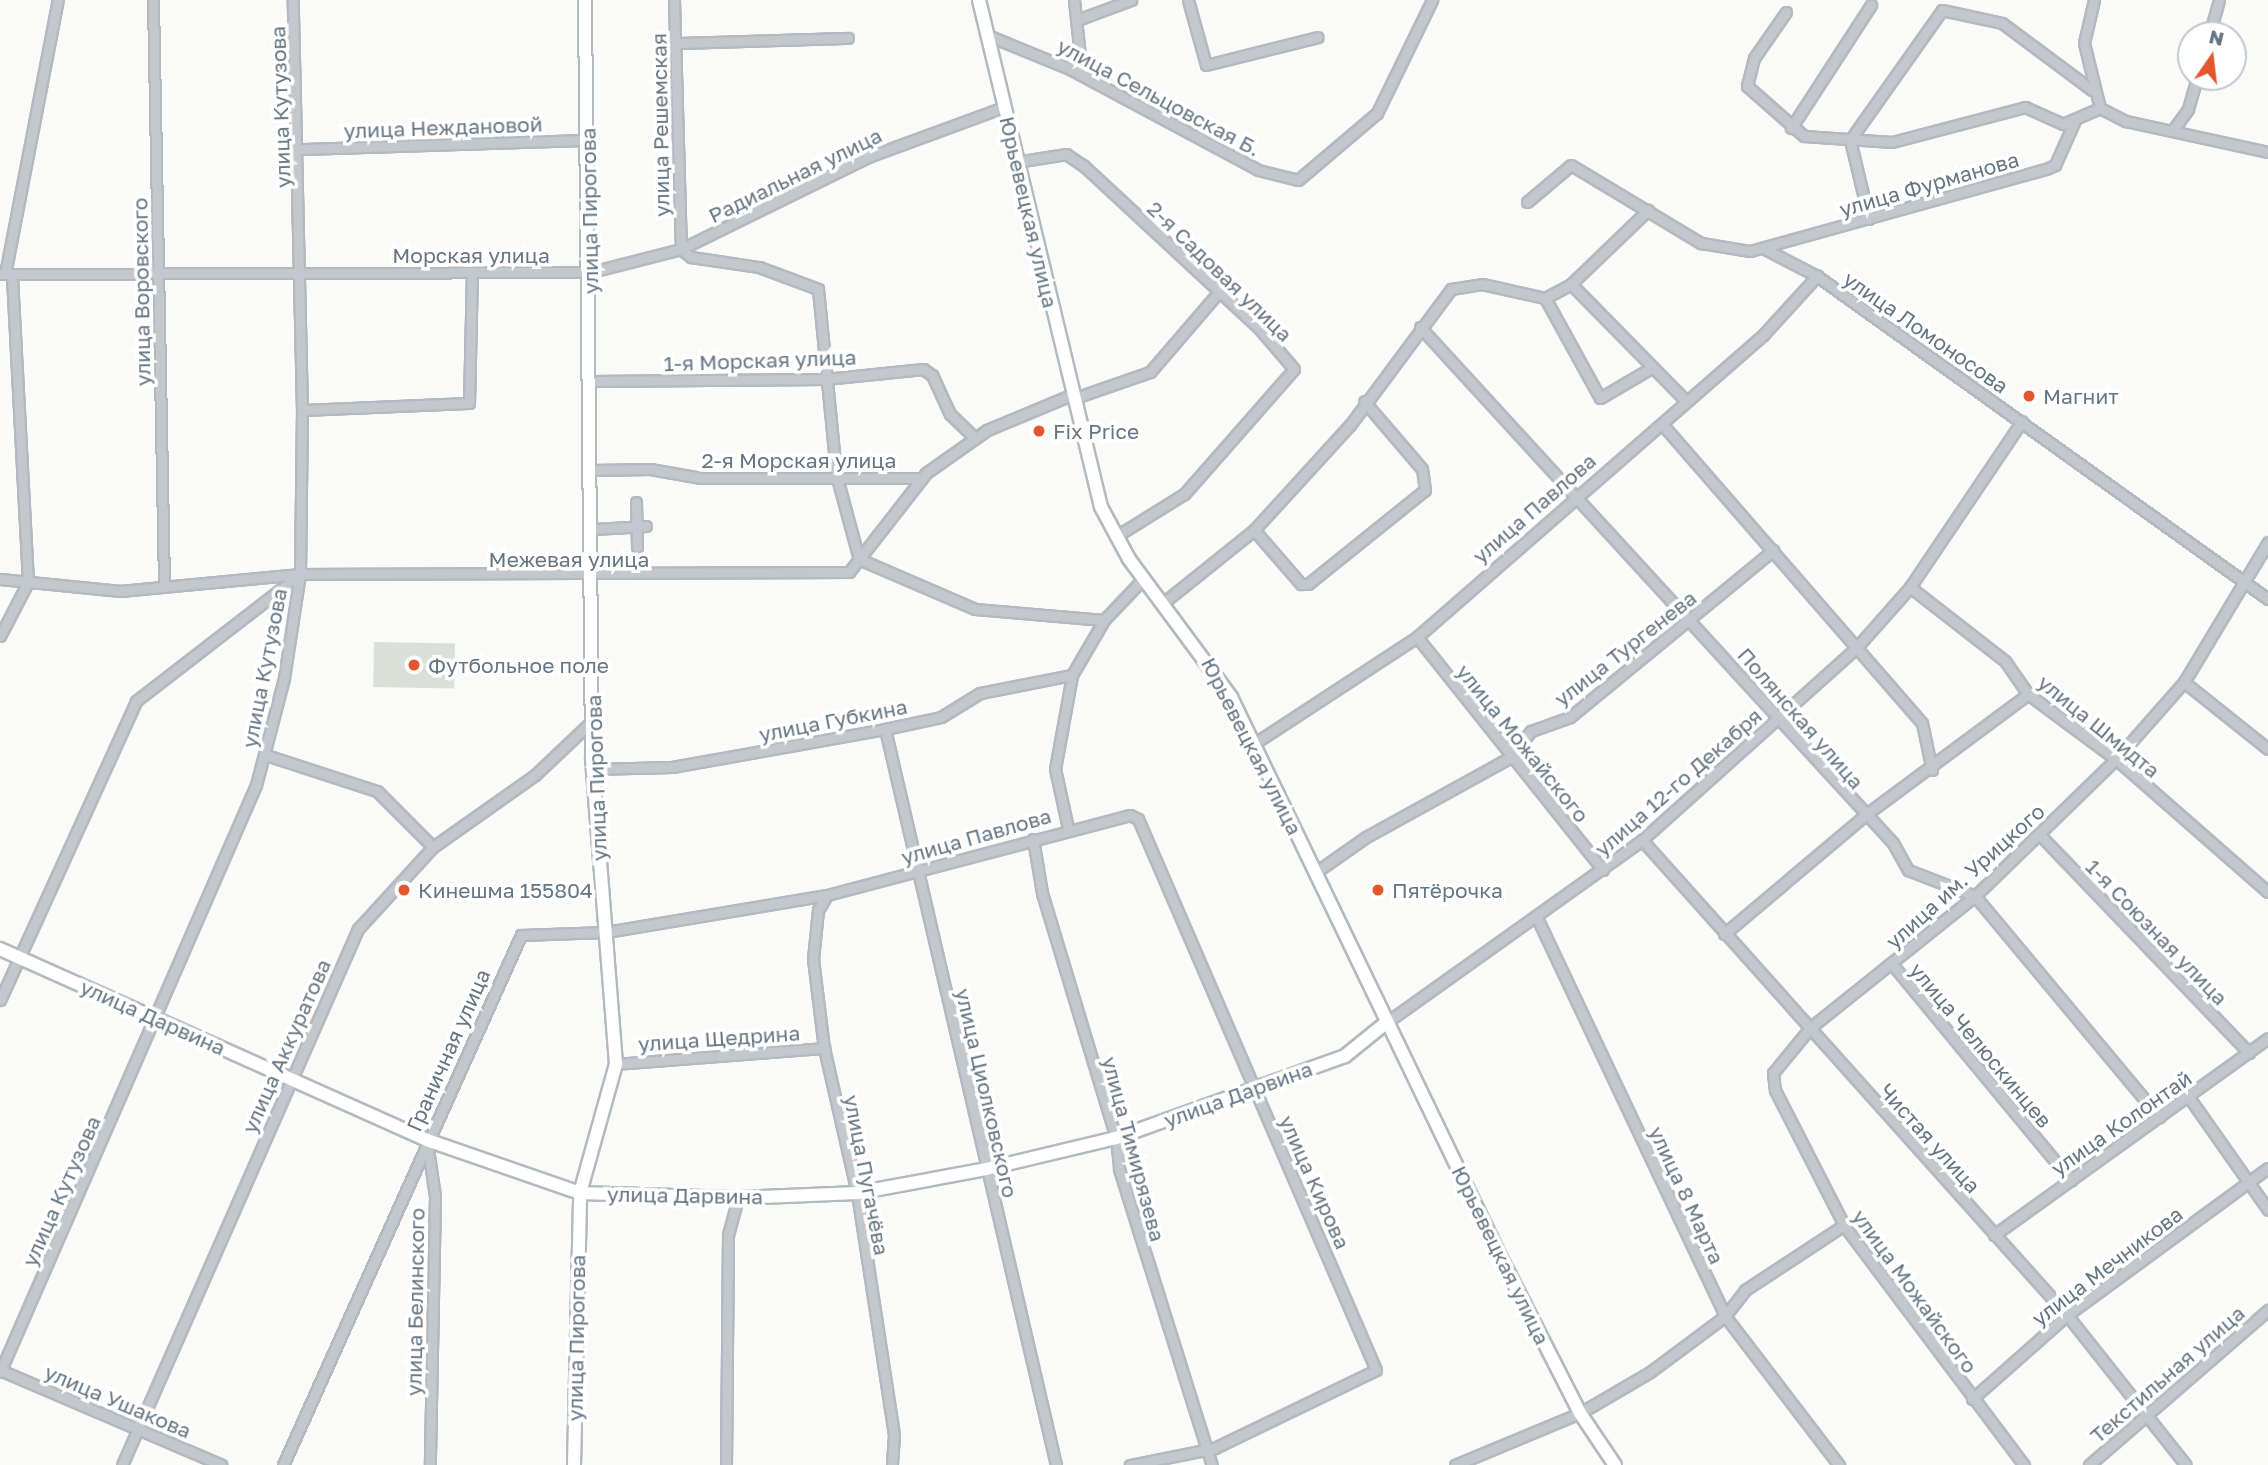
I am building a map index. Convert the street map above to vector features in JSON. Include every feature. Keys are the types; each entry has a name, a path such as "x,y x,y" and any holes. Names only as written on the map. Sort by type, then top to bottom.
{"street":[{"path":"0,636 28,582 6,274 58,0"},
{"name":"улица Воровского","path":"153,0 164,584"},
{"name":"улица Кутузова","path":"0,1371 156,1017 266,755 300,574 302,274 300,149 293,0"},
{"name":"улица Пирогова","path":"575,1465 580,1194 617,1064 591,722 594,529 585,0"},
{"name":"улица Решемская","path":"674,0 681,248"},
{"name":"Юрьевецкая улица","path":"979,0 1071,397 1115,537 1143,579 1215,668 1255,743 1387,1022 1580,1413 1615,1465"},
{"path":"1074,0 1082,75"},
{"path":"1077,20 1131,0"},
{"path":"1188,0 1206,65 1318,37"},
{"name":"улица Сельцовская Б.","path":"987,35 1082,75 1227,155 1298,180 1377,113 1432,0"},
{"path":"2094,0 2084,43 2092,90 2100,108"},
{"path":"2213,21 2219,0"},
{"path":"1791,128 1871,5"},
{"path":"1869,219 1850,139 1942,10 2002,23 2092,90"},
{"path":"1786,12 1754,58 1747,86 1791,128 1804,136 1905,140 2025,107 2063,124 2100,108 2172,130 2268,152"},
{"path":"676,43 848,38"},
{"path":"2172,130 2188,109 2193,91"},
{"name":"Радиальная улица","path":"681,248 837,171 1003,107"},
{"name":"улица Фурманова","path":"1764,249 2055,165 2075,120"},
{"name":"улица Неждановой","path":"300,149 588,139"},
{"name":"2-я Садовая улица","path":"1016,162 1066,154 1084,166 1294,369 1184,494 1115,537"},
{"path":"1527,202 1572,165 1715,249 1764,249"},
{"path":"1163,603 1254,530 1364,401 1439,300 1464,284 1545,298 1571,284 1648,210"},
{"path":"681,248 691,257 743,262 815,284 836,474 859,559 975,609 1104,620"},
{"name":"Морская улица","path":"6,274 591,272 681,248"},
{"name":"улица Ломоносова","path":"1764,249 1817,276 2246,581 2268,600"},
{"path":"302,411 470,403 472,273"},
{"name":"улица Павлова","path":"1255,743 1417,636 1574,493 1662,424 1764,334 1817,276"},
{"path":"1571,284 1686,401"},
{"name":"Межевая улица","path":"0,579 105,590 300,574 594,578 849,572 922,478 975,438 1071,397 1150,372 1218,293"},
{"path":"1545,298 1600,398 1653,367"},
{"name":"Полянская улица","path":"1420,327 1690,619 1864,817 1894,844 1908,870 1975,896 2159,1117"},
{"name":"1-я Морская улица","path":"592,381 825,379 929,370 950,414 975,438"},
{"path":"1254,530 1301,584 1308,583 1425,489 1422,469 1364,401"},
{"name":"улица 12-го Декабря","path":"1387,1022 1538,920 1642,840 1857,647 1909,587 2022,421"},
{"path":"1662,424 1922,723 1931,770"},
{"name":"2-я Морская улица","path":"593,470 650,469 701,478 836,474 922,478"},
{"path":"636,502 642,527 638,547"},
{"path":"594,529 642,527"},
{"name":"улица им. Урицкого","path":"1775,1090 1780,1058 1811,1028 1975,896 2116,759 2184,682 2268,542"},
{"name":"улица Тургенева","path":"1316,872 1366,837 1509,758 1531,731 1570,717 1773,550"},
{"path":"0,1000 136,701 300,574"},
{"path":"1068,828 1055,769 1072,675 1104,620 1143,579"},
{"name":"улица Шмидта","path":"1909,587 2005,661 2028,694 2116,759 2268,892"},
{"name":"улица Можайского","path":"1417,636 1509,758 1603,870"},
{"name":"улица Губкина","path":"593,769 672,767 885,729 941,716 980,693 1072,675"},
{"path":"2184,682 2268,749"},
{"path":"1724,934 1864,817 1931,770 2028,694"},
{"name":"улица Аккуратова","path":"122,1465 289,1078 358,929 391,886 433,847 535,775 591,722"},
{"name":"улица Циолковского","path":"885,729 1056,1465"},
{"path":"266,755 377,791 433,847"},
{"name":"улица Павлова","path":"827,895 1068,828 1135,816"},
{"name":"улица Кирова","path":"1135,816 1376,1370 1204,1448"},
{"name":"1-я Союзная улица","path":"2040,835 2249,1053"},
{"name":"улица Тимирязева","path":"1033,839 1042,893 1116,1138 1119,1169 1158,1302 1173,1326 1204,1448 1212,1465"},
{"name":"Чистая улица","path":"1642,840 2067,1315 2146,1418 2186,1465"},
{"name":"Граничная улица","path":"283,1465 521,935 606,932 827,895"},
{"name":"улица Пугачёва","path":"827,895 818,910 813,959 824,1048 857,1193 894,1435 892,1465"},
{"name":"улица 8 Марта","path":"1538,920 1725,1316 1839,1465"},
{"name":"улица Дарвина","path":"0,949 427,1140 580,1194 738,1198 857,1193 986,1169 1116,1138 1255,1089 1345,1056 1387,1022"},
{"name":"улица Челюскинцев","path":"1892,964 2071,1180"},
{"name":"улица Колонтай","path":"1994,1235 2268,1038"},
{"name":"улица Щедрина","path":"617,1064 824,1048"},
{"name":"улица Можайского","path":"1775,1090 1843,1225 2024,1465"},
{"path":"2188,1096 2268,1210"},
{"name":"улица Белинского","path":"427,1140 435,1196 430,1465"},
{"name":"улица Мечникова","path":"1972,1399 2067,1315 2268,1168"},
{"path":"726,1465 728,1235 738,1198"},
{"path":"1459,1464 1580,1413 1725,1316 1745,1290 1843,1225"},
{"name":"Текстильная улица","path":"2089,1465 2268,1310"},
{"name":"улица Ушакова","path":"0,1371 222,1465"},
{"path":"1130,1465 1204,1448"}],"shaded area":[{"name":"Футбольное поле","path":"374,642 455,643 454,688 373,687"}],"place":[{"name":"Магнит","path":"2029,396"},
{"name":"Fix Price","path":"1039,431"},
{"name":"Футбольное поле","path":"414,665"},
{"name":"Кинешма 155804","path":"404,890"},
{"name":"Пятёрочка","path":"1378,890"}]}
